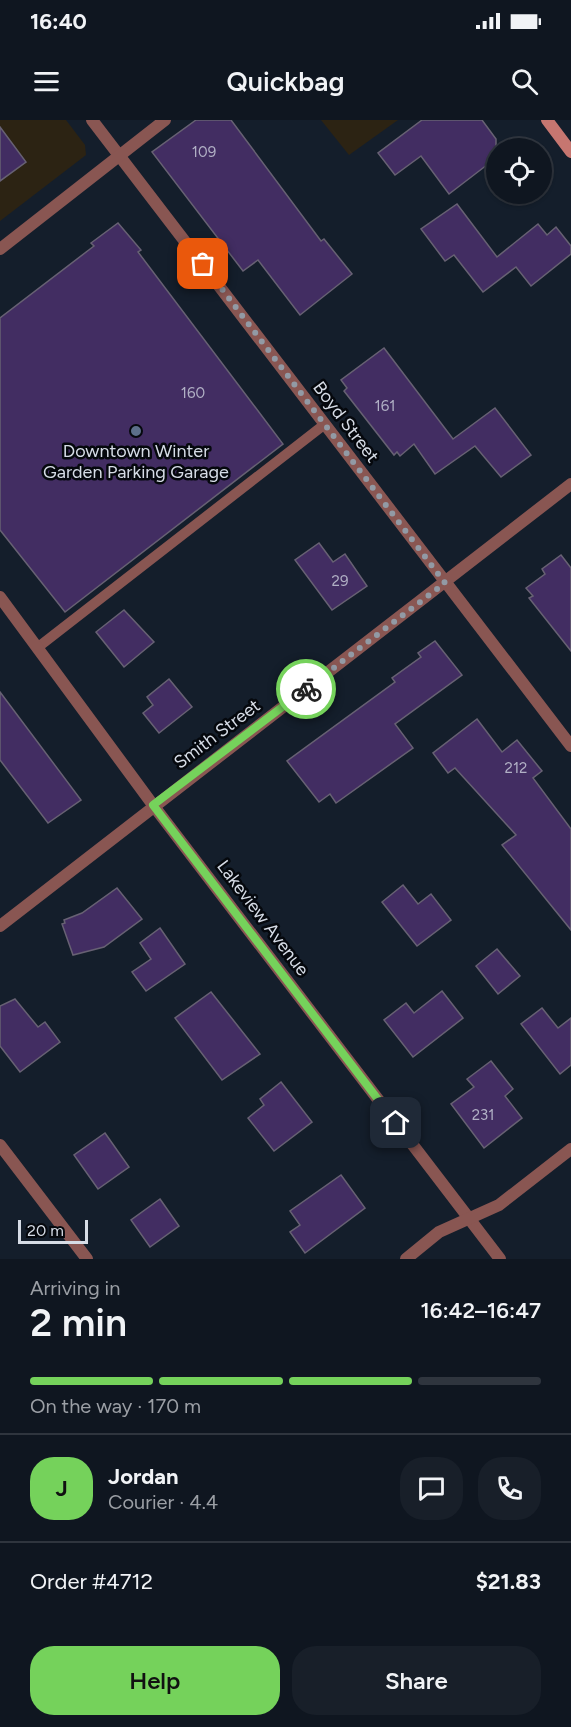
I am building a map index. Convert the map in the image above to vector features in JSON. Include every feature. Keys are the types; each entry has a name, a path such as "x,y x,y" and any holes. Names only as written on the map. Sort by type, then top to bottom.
{"main road":[{"path":"547,120 571,152"}],"street":[{"name":"Boyd Street","path":"92,120 571,746"},
{"path":"0,249 165,120"},
{"name":"Smith Street","path":"0,926 153,805 571,484"},
{"name":"Lakeview Avenue","path":"0,597 153,805 500,1259"},
{"path":"0,1145 87,1259"},
{"path":"406,1259 440,1232 499,1205 571,1149"}],"lane":[{"path":"37,648 325,424"}],"shaded area":[{"path":"0,120 66,120 85,145 86,155 0,221"},
{"path":"321,120 398,120 349,155"}],"building":[{"path":"196,120 231,120 321,241 324,239 352,274 300,315 258,260 243,271 152,152"},
{"path":"422,120 482,120 495,138 486,138 486,166 449,194 421,156 395,175 378,153"},
{"path":"0,127 26,162 0,181"},
{"path":"457,204 497,257 538,224 547,235 556,227 571,246 571,254 531,286 516,267 483,292 454,255 445,261 421,229"},
{"name":"Downtown Winter Garden Parking Garage","path":"118,223 141,250 138,252 283,444 65,612 0,530 0,318 94,246 91,243"},
{"path":"384,348 453,439 495,408 531,455 501,477 475,446 435,474 414,444 400,456 397,452 394,455 344,391 347,388 341,380"},
{"path":"319,543 333,562 345,554 367,586 332,610 295,560"},
{"path":"561,555 571,568 571,651 529,598 533,596 526,588 545,574 542,569"},
{"path":"124,610 154,642 124,667 96,632"},
{"path":"435,641 462,675 395,724 413,748 336,803 330,794 319,802 287,761 395,682 392,678 421,657 418,653"},
{"path":"169,679 192,707 159,733 143,713 153,705 147,697"},
{"path":"0,692 81,800 48,823 0,760"},
{"path":"477,719 502,752 517,740 542,771 533,778 571,829 571,930 502,845 516,835 455,768 448,773 433,753"},
{"path":"403,885 418,904 431,894 451,920 417,946 382,902"},
{"path":"117,888 142,919 104,947 73,955 62,924 65,923 64,920 82,913"},
{"path":"160,928 185,964 146,991 132,972 151,959 140,943"},
{"path":"497,949 520,976 498,994 476,966"},
{"path":"442,991 463,1018 413,1057 384,1020 406,1003 414,1013"},
{"path":"211,992 260,1054 222,1080 175,1018"},
{"path":"15,999 38,1027 45,1022 60,1042 20,1072 0,1046 0,1006"},
{"path":"542,1008 558,1028 571,1018 571,1065 560,1074 521,1024"},
{"path":"491,1061 513,1089 505,1096 522,1118 484,1148 451,1104 474,1087 467,1079"},
{"path":"281,1082 312,1122 274,1151 248,1118 264,1105 260,1099"},
{"path":"105,1133 129,1167 98,1189 74,1155"},
{"path":"341,1175 365,1208 305,1253 290,1232 300,1225 290,1211"},
{"path":"160,1199 179,1226 150,1247 131,1220"}],"way so far":[{"path":"203,264 445,583 306,689"}],"place":[{"name":"Downtown Winter Garden Parking Garage","path":"136,431"}],"route":[{"path":"306,689 153,805 396,1123"}]}
